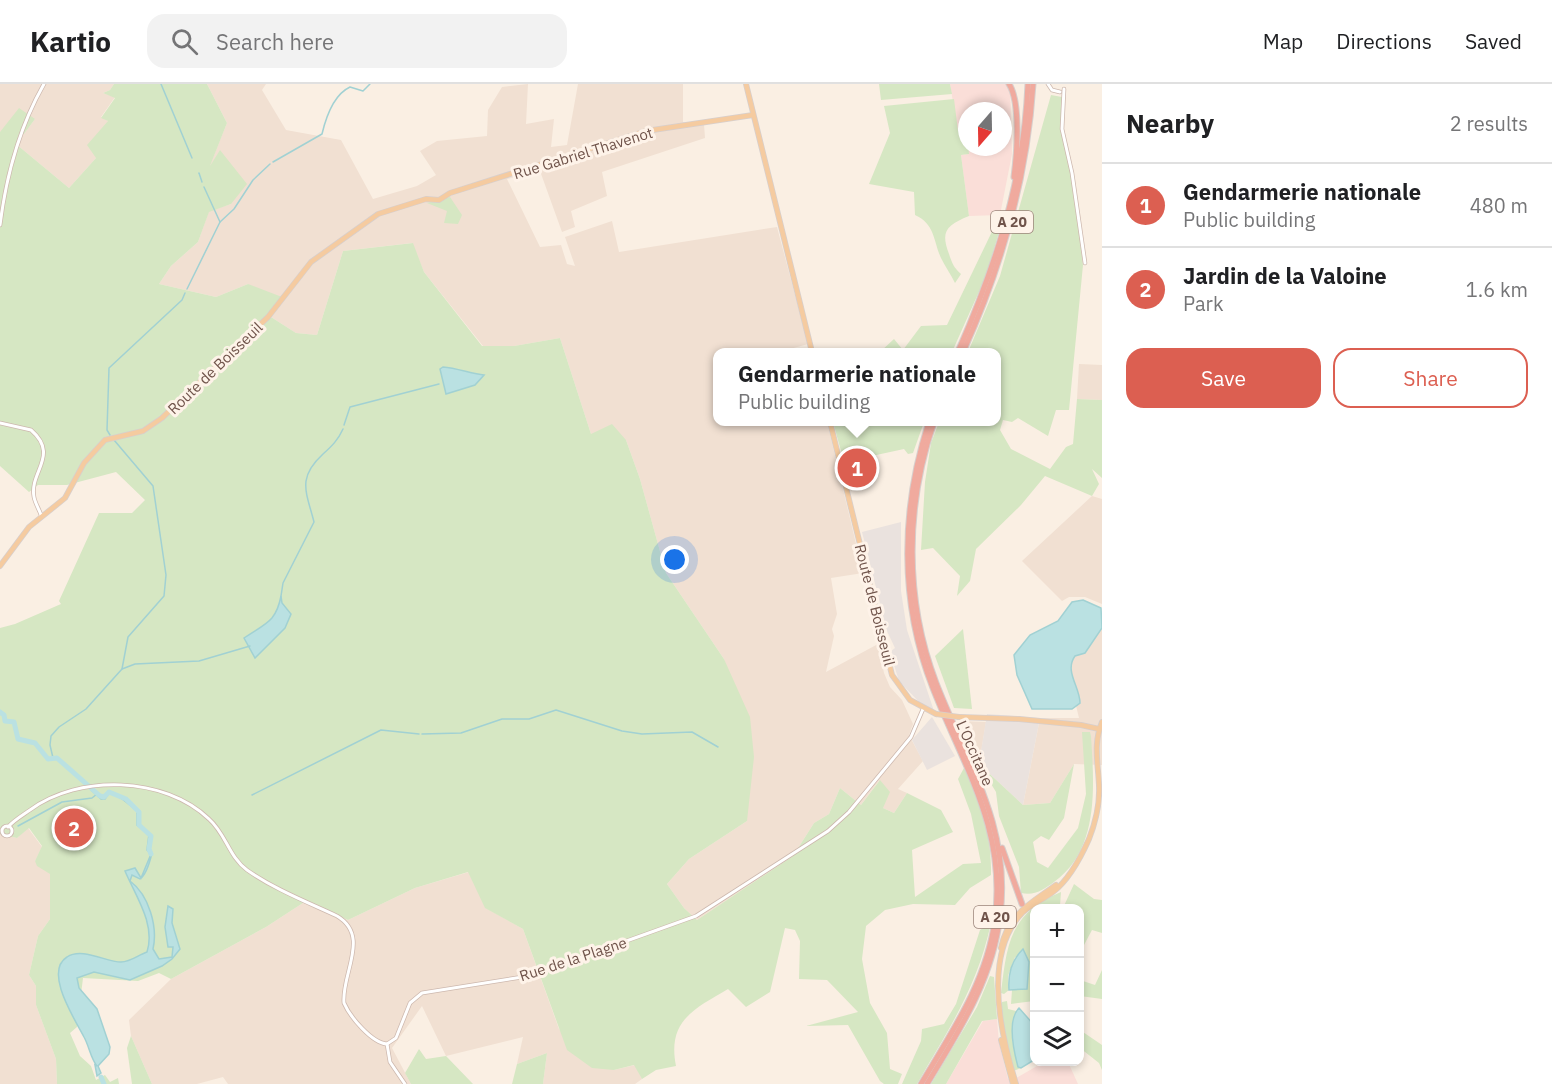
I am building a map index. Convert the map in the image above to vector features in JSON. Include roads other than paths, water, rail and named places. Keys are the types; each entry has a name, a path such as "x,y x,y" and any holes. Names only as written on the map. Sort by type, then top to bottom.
{"highway":[{"path":"1009,84 1013,98 1016,133 1010,210"},
{"name":"A 20","path":"960,348 986,288 1010,210 1021,156 1028,84"},
{"name":"A 20","path":"965,348 996,274 1014,214 1028,141 1033,84"},
{"name":"L'Occitane","path":"921,1084 966,1007 980,977 994,928 997,887 994,851 984,806 932,686 920,647 911,601 907,553 909,509 916,468 928,426"},
{"name":"L'Occitane","path":"927,1084 973,1006 993,953 1001,914 1002,888 995,826 980,783 936,682 917,609 912,565 914,510 921,468 933,426"},
{"path":"995,826 1023,904"}],"main road":[{"path":"746,84 811,348"},
{"name":"Rue Gabriel Thavenot","path":"450,193 646,131 753,115"},
{"name":"Route de Boisseuil","path":"0,566 41,515 65,498 84,463 105,440 152,427 268,317 311,262 378,214 426,199 439,200 450,193"},
{"name":"Route de Boisseuil","path":"831,426 889,666 900,689 923,709 936,714 1011,718 1099,729"},
{"path":"1023,904 1051,893 1066,878 1083,851 1096,814 1099,787 1096,746 1102,722"},
{"path":"1014,1084 1004,1044 999,1001 999,973 1004,944 1023,904 1066,878"},
{"path":"1023,904 1036,898"}],"street":[{"path":"0,225 21,137 29,113 44,84"},
{"path":"1048,84 1052,90 1060,92 1065,100"},
{"path":"1060,92 1068,84"},
{"path":"1064,89 1062,129 1072,174 1085,263"},
{"path":"0,423 31,430 42,447 44,459 34,484 34,497 41,515"},
{"name":"Rue de la Plagne","path":"387,1044 396,1038 410,1003 422,993 528,976 686,920 718,903 843,819 915,732 923,709"},
{"path":"4,829 56,793 89,785 118,784 140,788 170,796 193,808 219,829 231,855 245,868 337,916 348,925 354,943 344,1003 356,1020 378,1042 387,1044 390,1062 405,1084"}],"water":[{"path":"443,367 484,375 475,385 446,394 440,369"},
{"path":"281,596 282,603 291,614 285,628 255,658 244,638 273,617"},
{"path":"1083,600 1101,608 1102,628 1085,653 1075,656 1072,662 1072,673 1080,703 1072,709 1032,709 1017,675 1014,655 1030,635 1058,621 1072,602"},
{"path":"91,790 102,797 109,792 125,800 139,812 139,825 148,833 137,825 137,811 124,800 109,793 105,799 101,799"},
{"path":"149,834 151,836 149,849 152,853 145,874 141,878 151,854 147,850"},
{"path":"135,868 141,878 132,875 130,881 137,887 147,903 153,922 153,949 159,959 172,957 173,947 168,947 165,927 168,906 173,909 172,923 180,949 172,959 162,966 130,980 94,972 77,978 79,988 97,1009 110,1047 109,1054 98,1066 101,1073 97,1076 95,1065 97,1066 69,1009 58,974 61,964 73,954 87,954 125,962 147,952 149,931 147,920 125,871"},
{"path":"1023,949 1029,962 1027,989 1009,990 1011,968"},
{"path":"1019,1008 1030,1020 1030,1062 1021,1068 1018,1067 1012,1036 1015,1013"}],"waterway":[{"path":"161,84 192,158"},
{"path":"273,162 322,134 331,107 339,95 350,87 363,91 370,84"},
{"path":"220,222 234,209 253,180 270,164"},
{"path":"199,173 202,182"},
{"path":"187,289 220,222 204,187"},
{"path":"110,435 107,430 109,368 182,300 185,293"},
{"path":"344,425 350,407 439,384"},
{"path":"281,596 283,583 314,522 306,493 307,478 315,463 335,443 343,429"},
{"path":"53,758 50,745 51,736 59,727 86,709 122,669 128,637 164,596 166,575 153,486 114,440"},
{"path":"122,669 135,664 199,661 250,646"},
{"path":"422,734 461,733 502,719 529,719 556,710 622,731 642,734 692,732 718,747"},
{"path":"0,712 4,715 5,721 14,722 18,739 35,743 48,759 57,758 100,796 104,797 109,792 126,799 139,812 139,825 151,836 149,849 151,854"},
{"path":"252,795 381,730 419,734"},
{"path":"18,826 62,802 92,798 97,794"},
{"path":"101,1077 104,1084"}],"place":[{"name":"Gendarmerie nationale","path":"857,468"},
{"name":"Jardin de la Valoine","path":"74,828"}]}
